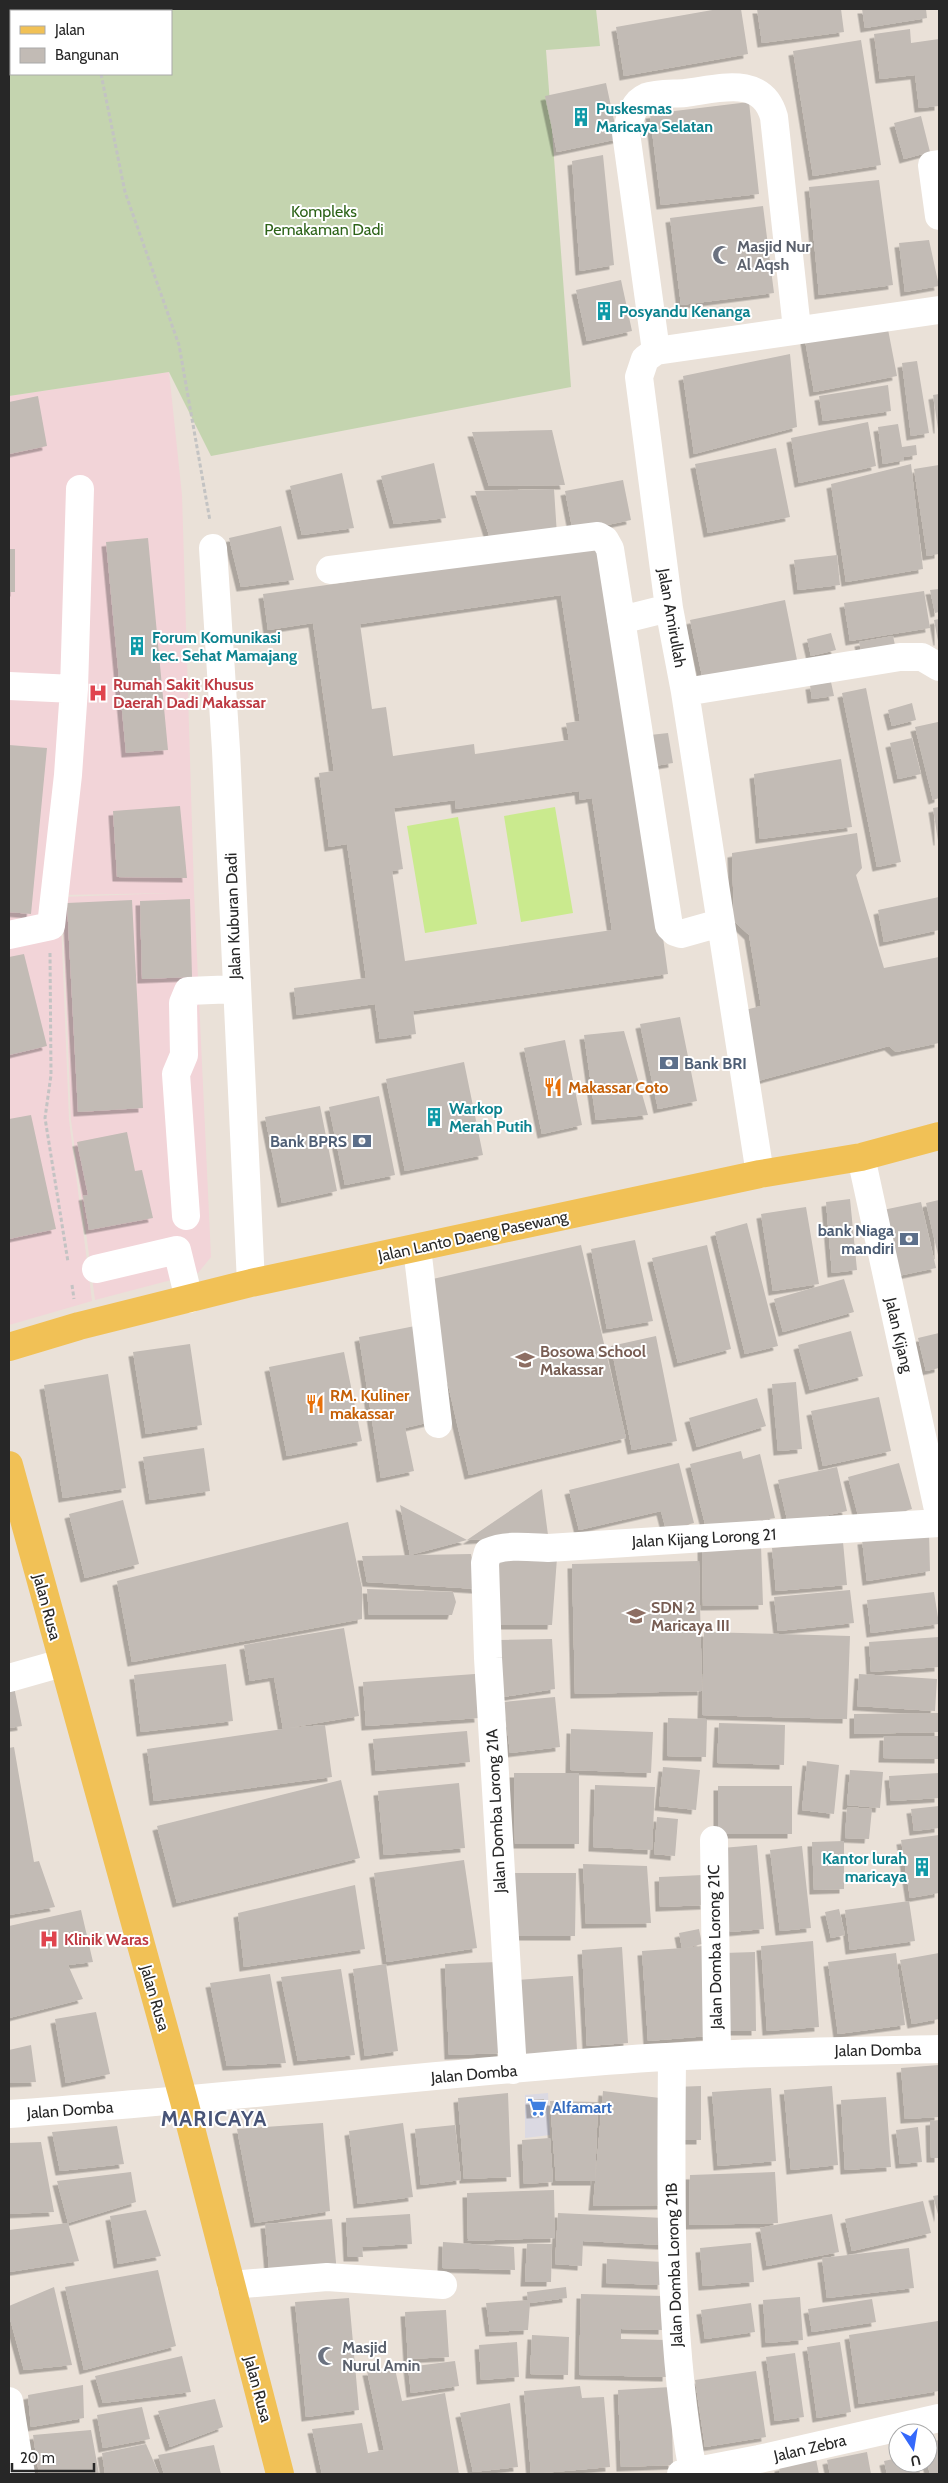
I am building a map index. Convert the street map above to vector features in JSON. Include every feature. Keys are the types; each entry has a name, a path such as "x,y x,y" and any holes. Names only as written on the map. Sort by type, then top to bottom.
{"main road":[{"name":"Jalan Lanto Daeng Pasewang","path":"9,1347 79,1326 251,1283 760,1174 861,1157 939,1136"},
{"name":"Jalan Rusa","path":"9,1465 184,2101 280,2474"}],"street":[{"path":"798,329 774,117 771,107 764,97 755,91 738,86 646,97 634,107 626,133 656,351 939,310"},
{"path":"939,164 932,165 939,216"},
{"name":"Jalan Amirullah","path":"656,351 645,359 640,377 669,608 685,692 760,1174"},
{"path":"9,935 51,926 68,774 74,690 80,489"},
{"path":"330,570 598,536 606,540 610,549 669,926 675,932 681,934 720,923"},
{"name":"Jalan Kuburan Dadi","path":"213,548 226,750 251,1283"},
{"path":"621,620 669,608"},
{"path":"685,692 900,657 922,657 939,667"},
{"path":"9,686 74,690"},
{"path":"186,1216 176,1074 184,1054 183,1003 188,991 236,989"},
{"name":"Jalan Kijang","path":"861,1157 933,1521"},
{"path":"417,1248 438,1424"},
{"path":"83,1273 176,1250 189,1299"},
{"name":"Jalan Kijang Lorong 21","path":"488,1552 496,1548 548,1548 933,1521"},
{"name":"Jalan Domba Lorong 21A","path":"488,1552 485,1563 488,1658 513,2070"},
{"path":"9,1678 62,1663"},
{"name":"Jalan Domba Lorong 21C","path":"714,1840 716,2054"},
{"name":"Jalan Domba","path":"9,2114 184,2101 672,2057 716,2054 939,2049"},
{"name":"Jalan Domba Lorong 21B","path":"672,2057 671,2192 675,2300 687,2473"},
{"path":"231,2285 327,2277 443,2285"},
{"path":"9,2401 21,2474"},
{"name":"Jalan Zebra","path":"687,2473 759,2459 939,2418"}],"path":[{"path":"101,75 125,192 180,345 203,473 213,548"},
{"path":"51,926 51,1075 45,1118 69,1268"},
{"path":"79,1326 83,1273"}],"shaded area":[{"name":"Rumah Sakit Khusus Daerah Dadi Makassar","path":"169,372 182,495 194,892 211,1257 198,1273 95,1300 71,1120 62,897 172,893 60,895 69,1120 92,1301 9,1325 9,396"},
{"path":"548,2093 550,2135 525,2138 525,2095"}],"green space":[{"name":"Kompleks Pemakaman Dadi","path":"9,9 596,9 600,46 546,50 571,387 211,456 169,372 9,396"},
{"path":"555,807 573,913 521,922 504,816"},
{"path":"458,817 477,924 425,933 407,826"}],"building":[{"path":"718,9 741,9 748,54 624,76 616,27"},
{"path":"757,9 841,9 844,32 762,43"},
{"path":"862,9 926,9 927,18 865,28"},
{"path":"910,29 911,43 939,39 939,106 919,108 915,75 880,79 874,34"},
{"path":"861,40 881,165 813,176 793,51"},
{"name":"Puskesmas Maricaya Selatan","path":"606,83 618,139 557,152 545,96"},
{"path":"749,102 759,194 661,205 650,114"},
{"path":"921,116 930,152 904,159 894,123"},
{"path":"603,155 614,265 580,271 572,161"},
{"path":"879,180 893,285 819,295 809,187"},
{"name":"Masjid Nur Al Aqsh","path":"763,206 774,293 681,305 670,218"},
{"path":"929,240 939,286 905,292 899,243"},
{"name":"Posyandu Kenanga","path":"621,280 632,331 587,341 576,290"},
{"path":"886,319 897,376 814,392 804,334"},
{"path":"790,354 797,427 694,454 683,376"},
{"path":"917,361 929,433 911,436 902,363"},
{"path":"888,385 891,411 823,421 819,396"},
{"path":"939,394 939,429 938,429 933,395"},
{"path":"38,396 47,446 9,454 9,402"},
{"path":"868,422 876,466 799,483 791,438"},
{"path":"898,424 902,447 916,445 917,455 904,457 904,460 883,464 878,427"},
{"path":"552,430 565,485 489,486 472,432"},
{"path":"776,448 790,517 708,533 695,464"},
{"path":"434,463 446,518 394,524 381,476"},
{"path":"911,464 923,569 846,582 831,484"},
{"path":"939,465 939,554 927,556 914,469"},
{"path":"342,473 354,528 302,535 290,486"},
{"path":"623,480 631,520 573,532 565,491"},
{"path":"554,489 557,535 492,545 475,491"},
{"path":"281,526 294,580 241,587 229,538"},
{"name":"Forum Komunikasi kec. Sehat Mamajang","path":"148,538 168,750 126,753 106,542"},
{"path":"602,546 641,736 668,733 673,763 648,767 643,792 668,974 413,1011 416,1034 380,1039 375,1004 297,1015 294,988 366,978 347,844 329,847 319,773 334,771 313,623 268,630 263,594","holes":["561,595 580,721 566,723 569,740 475,754 474,744 393,756 386,707 372,709 360,624","579,791 580,800 592,798 612,930 405,961 392,871 403,869 394,808 455,800 456,809"]},
{"path":"9,549 15,549 15,592 9,592"},
{"path":"837,555 840,585 798,590 794,560"},
{"path":"939,589 939,612 935,613 930,590"},
{"path":"924,591 930,628 850,641 844,603"},
{"path":"785,600 798,665 704,685 690,620"},
{"path":"939,619 939,641 938,641 934,620"},
{"path":"831,633 836,650 811,656 807,639"},
{"path":"893,636 897,654 863,660 859,642"},
{"path":"831,682 834,696 812,699 810,685"},
{"path":"866,688 901,862 877,867 842,693"},
{"path":"912,703 916,720 892,726 888,710"},
{"path":"938,722 939,798 933,800 915,727"},
{"path":"912,738 921,774 898,779 890,743"},
{"path":"9,745 47,748 31,914 9,912"},
{"path":"841,759 852,827 760,839 754,774"},
{"path":"180,806 187,878 117,877 113,811"},
{"path":"939,807 939,841 938,841 933,808"},
{"path":"857,833 862,868 856,875 884,968 939,957 939,1043 896,1052 889,1046 754,1082 741,1011 761,1006 749,935 734,921 732,853"},
{"path":"939,897 939,930 884,942 878,910"},
{"path":"190,899 192,977 142,979 140,901"},
{"path":"132,900 143,1108 78,1112 67,903"},
{"path":"24,954 47,1046 9,1055 9,957"},
{"name":"Bank BRI","path":"680,1017 697,1101 658,1109 640,1024"},
{"path":"624,1031 648,1115 596,1120 584,1035"},
{"name":"Makassar Coto","path":"565,1040 582,1125 542,1134 524,1048"},
{"name":"Warkop Merah Putih","path":"464,1062 483,1155 405,1171 386,1079"},
{"name":"Bank BPRS","path":"379,1096 395,1175 345,1185 329,1107"},
{"path":"320,1106 337,1191 282,1203 265,1117"},
{"path":"31,1115 56,1229 9,1239 9,1119"},
{"path":"127,1132 135,1171 142,1170 153,1218 89,1230 83,1196 88,1195 77,1142"},
{"path":"850,1199 857,1270 832,1273 826,1202"},
{"path":"939,1200 939,1255 938,1255 926,1203"},
{"name":"bank Niaga mandiri","path":"921,1202 936,1268 898,1276 883,1210"},
{"path":"806,1207 819,1284 773,1291 761,1214"},
{"path":"747,1223 778,1346 745,1354 715,1232"},
{"path":"635,1240 653,1321 607,1329 591,1249"},
{"name":"Bosowa School Makassar","path":"581,1245 626,1438 469,1475 424,1281"},
{"path":"707,1245 731,1349 678,1363 652,1258"},
{"path":"844,1279 854,1312 783,1332 774,1299"},
{"path":"415,1326 430,1422 405,1428 414,1471 381,1478 359,1337"},
{"path":"851,1331 863,1376 810,1390 798,1345"},
{"path":"939,1333 939,1368 926,1371 918,1338"},
{"path":"656,1336 677,1441 632,1450 611,1346"},
{"path":"190,1344 202,1425 146,1434 133,1352"},
{"name":"RM. Kuliner makassar","path":"344,1352 362,1441 287,1456 269,1367"},
{"path":"108,1374 126,1488 63,1498 44,1385"},
{"path":"796,1382 802,1449 778,1451 772,1384"},
{"path":"879,1397 891,1451 823,1466 811,1411"},
{"path":"757,1398 766,1426 697,1447 689,1418"},
{"path":"204,1448 210,1491 150,1500 143,1457"},
{"path":"741,1451 743,1459 760,1454 775,1518 706,1528 690,1464"},
{"path":"679,1463 694,1523 666,1530 661,1511 579,1530 569,1490"},
{"path":"899,1463 912,1509 860,1523 848,1477"},
{"path":"837,1467 847,1511 788,1524 778,1480"},
{"path":"542,1489 548,1535 467,1540"},
{"path":"123,1500 139,1564 85,1578 69,1514"},
{"path":"400,1505 467,1540 410,1555"},
{"path":"348,1522 362,1588 362,1619 132,1662 117,1581"},
{"path":"929,1532 930,1571 867,1581 862,1540"},
{"path":"843,1542 847,1585 776,1591 772,1548"},
{"path":"761,1545 763,1605 703,1606 702,1546"},
{"path":"471,1554 477,1589 367,1582 362,1556"},
{"path":"493,1554 557,1558 552,1625 496,1625"},
{"name":"SDN 2 Maricaya III","path":"699,1561 702,1691 575,1694 572,1564"},
{"path":"367,1589 453,1592 456,1602 452,1615 369,1615"},
{"path":"850,1590 854,1623 778,1631 774,1597"},
{"path":"934,1592 939,1624 871,1633 867,1600"},
{"path":"344,1628 359,1716 288,1728 325,1725 332,1777 154,1801 147,1749 283,1729 274,1677 250,1681 244,1645"},
{"path":"704,1632 850,1636 847,1719 702,1715"},
{"path":"939,1637 939,1667 871,1672 869,1642"},
{"path":"552,1639 555,1689 504,1697 497,1640"},
{"path":"226,1664 233,1721 141,1732 134,1675"},
{"path":"475,1674 479,1718 366,1726 363,1682"},
{"path":"859,1674 937,1679 935,1711 857,1706"},
{"path":"14,1687 22,1726 9,1728 9,1688"},
{"path":"555,1697 560,1747 510,1753 504,1702"},
{"path":"939,1713 939,1732 854,1734 854,1714"},
{"path":"668,1718 707,1719 706,1757 667,1756"},
{"path":"719,1723 785,1725 784,1765 717,1763"},
{"path":"571,1729 653,1732 651,1773 570,1770"},
{"path":"467,1731 470,1762 376,1771 373,1739"},
{"path":"884,1736 939,1736 939,1759 883,1758"},
{"path":"14,1747 34,1862 39,1861 55,1907 9,1915 9,1748"},
{"path":"807,1761 839,1765 834,1814 802,1810"},
{"path":"663,1767 700,1770 696,1810 659,1806"},
{"path":"850,1770 883,1772 880,1808 847,1805"},
{"path":"514,1773 579,1773 579,1844 515,1844"},
{"path":"939,1773 939,1798 891,1801 889,1776"},
{"path":"341,1780 360,1858 177,1903 157,1826"},
{"path":"459,1783 465,1848 384,1855 378,1791"},
{"path":"595,1785 655,1787 652,1850 593,1847"},
{"path":"718,1786 792,1786 792,1834 718,1834"},
{"path":"939,1806 939,1828 914,1831 911,1809"},
{"path":"847,1807 872,1809 869,1839 845,1838"},
{"path":"657,1817 678,1819 675,1856 654,1854"},
{"name":"Kantor lurah maricaya","path":"939,1835 939,1893 910,1898 901,1840"},
{"path":"844,1841 844,1889 814,1890 812,1842"},
{"path":"757,1845 764,1929 730,1932 722,1848"},
{"path":"802,1846 811,1928 780,1931 770,1850"},
{"path":"464,1860 477,1948 387,1962 374,1873"},
{"path":"583,1864 647,1866 651,1923 586,1924"},
{"path":"515,1873 576,1873 575,1936 515,1936"},
{"path":"703,1875 705,1905 660,1907 659,1877"},
{"path":"355,1885 365,1949 244,1967 238,1913"},
{"path":"909,1901 915,1941 850,1950 845,1910"},
{"path":"839,1909 845,1935 831,1938 825,1912"},
{"path":"81,1910 93,1962 68,1965 83,1999 9,2018 9,1926"},
{"path":"699,1929 702,1944 685,1948 702,1946 708,2036 648,2041 642,1951 682,1948 679,1933"},
{"path":"813,1941 819,2027 767,2031 761,1946"},
{"path":"622,1947 628,2043 587,2046 582,1950"},
{"path":"755,1952 756,2031 726,2031 724,1953"},
{"path":"896,1953 905,2025 838,2034 828,1962"},
{"path":"939,1953 939,2019 912,2024 900,1960"},
{"path":"498,1962 502,2053 449,2055 445,1964"},
{"path":"386,1964 398,2051 365,2056 353,1969"},
{"path":"341,1969 355,2055 298,2061 281,1977"},
{"path":"270,1974 286,2063 227,2066 210,1983"},
{"path":"573,1976 577,2050 521,2054 517,1980"},
{"path":"96,2012 110,2074 66,2083 55,2019"},
{"path":"31,2045 36,2082 9,2083 9,2050"},
{"path":"939,2065 939,2117 905,2119 901,2068"},
{"path":"701,2086 701,2140 676,2140 675,2087"},
{"path":"832,2086 838,2165 791,2170 784,2090"},
{"path":"771,2088 776,2161 718,2166 712,2092"},
{"path":"603,2091 668,2099 662,2205 593,2206"},
{"path":"508,2093 511,2177 464,2179 458,2098"},
{"path":"886,2097 891,2167 845,2170 841,2100"},
{"name":"Alfamart","path":"544,2099 544,2113 531,2114 530,2100"},
{"path":"550,2101 598,2102 595,2181 556,2181"},
{"path":"939,2120 939,2158 931,2158 930,2121"},
{"path":"323,2123 330,2211 255,2223 237,2129"},
{"path":"403,2123 413,2197 358,2204 349,2131"},
{"path":"455,2125 461,2180 421,2185 415,2129"},
{"path":"117,2126 124,2164 60,2171 52,2132"},
{"path":"918,2127 922,2162 900,2164 896,2130"},
{"path":"550,2138 553,2182 524,2184 522,2140"},
{"path":"41,2142 54,2212 9,2214 9,2143"},
{"path":"131,2172 136,2202 68,2223 57,2181"},
{"path":"775,2172 778,2223 689,2225 690,2175"},
{"path":"554,2190 555,2238 468,2241 467,2193"},
{"path":"939,2195 939,2218 933,2196"},
{"path":"923,2201 931,2233 852,2251 845,2219"},
{"path":"146,2210 161,2256 118,2264 110,2216"},
{"path":"558,2213 664,2218 663,2245 583,2241 582,2266 555,2264"},
{"path":"410,2214 412,2244 362,2247 363,2257 348,2257 346,2218"},
{"path":"832,2214 839,2252 767,2266 760,2228"},
{"path":"332,2219 337,2273 270,2279 265,2224"},
{"path":"68,2223 79,2261 9,2272 9,2230"},
{"path":"443,2242 514,2247 515,2270 442,2268"},
{"path":"751,2243 754,2282 703,2286 700,2248"},
{"path":"527,2244 552,2244 551,2282 525,2282"},
{"path":"909,2248 914,2288 827,2298 822,2258"},
{"path":"607,2259 663,2262 662,2285 606,2283"},
{"path":"158,2270 176,2346 84,2370 65,2287"},
{"path":"54,2287 72,2365 24,2370 9,2315 9,2306"},
{"path":"566,2287 567,2298 530,2303 528,2330 490,2332 486,2303 528,2300 527,2292"},
{"path":"581,2294 664,2296 663,2330 621,2329 621,2339 668,2340 667,2377 579,2375"},
{"path":"800,2297 803,2340 766,2343 763,2300"},
{"name":"Masjid Nurul Amin","path":"349,2298 359,2410 306,2417 295,2302"},
{"path":"872,2299 876,2322 812,2332 808,2309"},
{"path":"751,2303 755,2332 705,2339 701,2310"},
{"path":"446,2310 449,2357 408,2359 405,2312"},
{"path":"938,2321 939,2391 859,2404 849,2335"},
{"path":"532,2335 569,2337 568,2375 530,2374"},
{"path":"517,2342 519,2377 481,2380 479,2345"},
{"path":"840,2342 851,2412 817,2418 807,2347"},
{"path":"795,2353 804,2417 775,2421 766,2357"},
{"path":"182,2356 191,2392 103,2403 95,2376"},
{"path":"455,2361 459,2386 411,2393 408,2367"},
{"path":"395,2369 402,2401 445,2393 459,2474 322,2474 312,2429 362,2423 368,2453 384,2450 367,2371"},
{"path":"756,2371 766,2437 705,2447 695,2380"},
{"path":"83,2385 84,2418 31,2427 28,2395"},
{"path":"580,2386 582,2398 604,2397 610,2467 531,2474 524,2391"},
{"path":"671,2387 673,2465 621,2467 618,2390"},
{"path":"215,2399 223,2427 170,2447 158,2411"},
{"path":"510,2403 518,2467 473,2472 460,2413"},
{"path":"142,2407 150,2439 103,2448 97,2415"},
{"path":"91,2430 99,2474 39,2474 33,2435"},
{"path":"938,2440 939,2474 930,2474 938,2473"},
{"path":"146,2444 159,2474 105,2474 102,2453"},
{"path":"214,2445 221,2474 164,2474 158,2455"},
{"path":"867,2452 871,2474 830,2474 827,2460"},
{"path":"816,2459 819,2474 780,2474 779,2467"},
{"path":"888,2460 888,2473 920,2474 887,2474 884,2461"}],"place":[{"name":"Puskesmas Maricaya Selatan","path":"581,117"},
{"name":"Masjid Nur Al Aqsh","path":"722,255"},
{"name":"Posyandu Kenanga","path":"604,311"},
{"name":"Forum Komunikasi kec. Sehat Mamajang","path":"137,646"},
{"name":"Rumah Sakit Khusus Daerah Dadi Makassar","path":"98,693"},
{"name":"Bank BRI","path":"669,1063"},
{"name":"Makassar Coto","path":"553,1087"},
{"name":"Warkop Merah Putih","path":"434,1117"},
{"name":"Bank BPRS","path":"362,1141"},
{"name":"bank Niaga mandiri","path":"909,1239"},
{"name":"Bosowa School Makassar","path":"525,1360"},
{"name":"RM. Kuliner makassar","path":"315,1404"},
{"name":"SDN 2 Maricaya III","path":"636,1616"},
{"name":"Kantor lurah maricaya","path":"922,1867"},
{"name":"Klinik Waras","path":"49,1939"},
{"name":"Alfamart","path":"537,2107"},
{"name":"Masjid Nurul Amin","path":"327,2356"}],"district":[{"name":"MARICAYA","path":"214,2118"}]}
